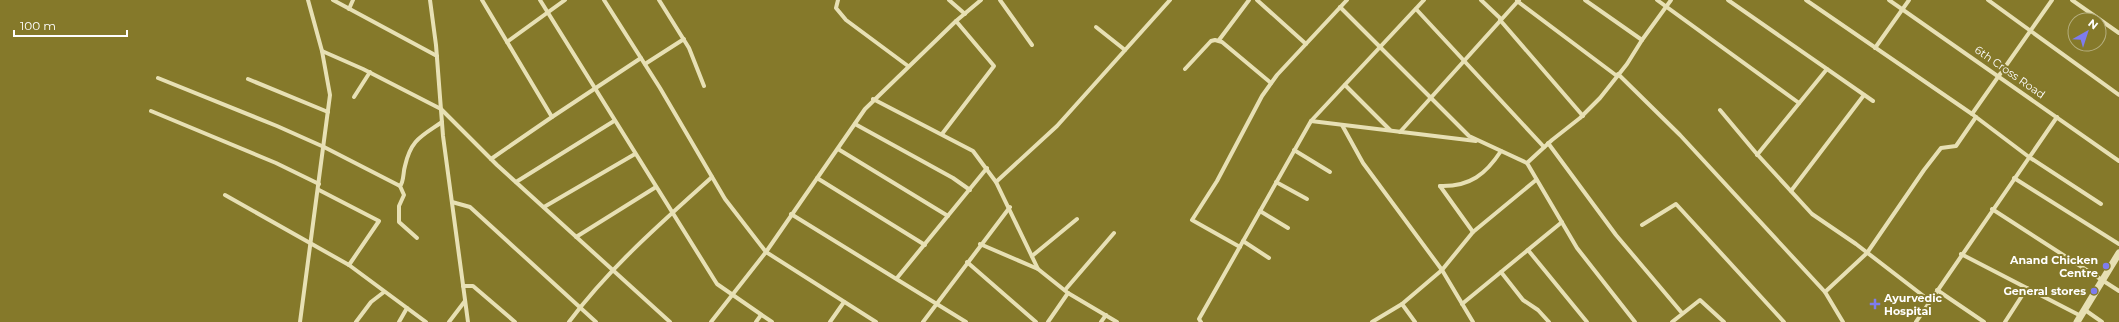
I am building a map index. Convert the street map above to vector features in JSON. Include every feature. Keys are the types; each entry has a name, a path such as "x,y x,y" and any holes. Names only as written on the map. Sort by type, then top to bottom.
{"street":[{"path":"300,322 319,190 330,94 322,51 308,0"},
{"path":"333,0 437,56"},
{"path":"349,9 353,0"},
{"path":"430,0 437,56 442,122 468,322"},
{"path":"482,0 552,117"},
{"path":"540,0 594,89 717,284 772,322"},
{"path":"507,42 565,0"},
{"path":"604,0 645,64 725,199 766,252 876,322"},
{"path":"659,0 689,48 704,86"},
{"path":"838,0 836,8 846,20 908,66"},
{"path":"949,0 965,14"},
{"path":"711,322 766,252 791,214 873,99 956,21 981,0"},
{"path":"1000,0 1032,45"},
{"path":"996,182 1057,126 1170,0"},
{"path":"1185,69 1211,41 1219,40 1249,0"},
{"path":"1257,0 1306,44"},
{"path":"1240,246 1192,220 1217,181 1246,125 1271,83 1348,0"},
{"path":"1201,322 1199,319 1311,121 1424,0"},
{"path":"1481,0 1583,116"},
{"path":"1584,0 1642,40"},
{"path":"1657,0 1799,103"},
{"path":"1527,163 1548,143 1583,116 1600,98 1627,64 1642,40 1671,0"},
{"path":"1728,0 1873,101"},
{"path":"1806,0 1974,116 2029,157 2101,204"},
{"name":"6th Cross Road","path":"1889,0 2119,161"},
{"path":"1875,48 1909,0"},
{"path":"1988,0 2030,32 2119,95"},
{"path":"1825,292 1867,253 1924,170 1941,148 1956,146 1998,75 2052,0"},
{"path":"2072,0 2119,33"},
{"path":"1400,132 1518,1 1617,75 1691,146 1825,292 1843,322"},
{"path":"1340,7 1469,136 1527,163 1577,248 1636,322"},
{"path":"1416,9 1544,147"},
{"path":"942,134 994,66 956,21"},
{"path":"1096,27 1125,50"},
{"path":"645,64 684,39"},
{"path":"1219,40 1271,83"},
{"path":"322,51 370,72 441,110 491,159 670,322"},
{"path":"491,159 641,58"},
{"path":"1757,155 1827,69"},
{"path":"354,97 370,72"},
{"path":"158,78 324,147 400,186 404,195 399,206 399,222 417,238"},
{"path":"248,79 328,112"},
{"path":"1345,85 1390,131"},
{"path":"1791,191 1864,95"},
{"path":"873,99 973,151 988,168 1010,207 1038,269"},
{"path":"1720,110 1757,155 1812,214 1867,253 1930,301"},
{"path":"151,111 276,163 319,184"},
{"path":"1916,322 1961,254 2057,117"},
{"path":"516,182 614,121"},
{"path":"1311,121 1480,141"},
{"path":"400,186 402,183 405,163 415,141 442,122"},
{"path":"855,124 953,178 970,190"},
{"path":"1342,125 1363,163 1442,270 1473,322"},
{"path":"1548,143 1616,235 1682,313"},
{"path":"838,149 948,216"},
{"path":"1294,150 1330,172"},
{"path":"1473,232 1440,186 1454,187 1468,183 1490,167 1501,151"},
{"path":"544,207 635,154"},
{"path":"898,278 988,168"},
{"path":"569,322 580,307 613,271 672,213 712,177"},
{"path":"817,178 925,245"},
{"path":"2014,178 2119,244"},
{"path":"1372,322 1402,304 1442,270 1473,232 1536,180"},
{"path":"1276,182 1307,199"},
{"path":"576,237 656,187"},
{"path":"319,190 379,221 350,265"},
{"path":"225,195 350,265 426,322"},
{"path":"452,202 470,207 596,322"},
{"path":"1642,225 1676,204 1784,322"},
{"path":"923,322 980,244 1010,207"},
{"path":"1992,209 2119,291"},
{"path":"1260,211 1288,228"},
{"path":"791,214 898,278 966,322"},
{"path":"1032,256 1077,219"},
{"path":"1462,304 1562,222"},
{"path":"1048,322 1066,292 1114,233"},
{"path":"1243,241 1269,258"},
{"path":"980,244 1038,269 1066,292 1117,322"},
{"path":"1528,250 1587,322"},
{"path":"2081,316 2119,253"},
{"path":"1961,254 2081,316 2102,322"},
{"path":"967,262 1036,322"},
{"path":"1501,272 1523,300 1538,310 1549,322"},
{"path":"463,286 474,287 515,322"},
{"path":"2005,322 2027,288"},
{"path":"1937,290 1984,322"},
{"path":"356,322 371,302 384,292"},
{"path":"1672,322 1700,300 1724,322"},
{"path":"449,322 465,301"},
{"path":"830,322 844,302"},
{"path":"1402,304 1415,322"},
{"path":"399,322 407,308"},
{"path":"756,322 761,315"},
{"path":"1101,322 1106,315"}],"place":[{"name":"Anand Chicken Centre","path":"2106,266"},
{"name":"General stores","path":"2094,291"},
{"name":"Ayurvedic Hospital","path":"1875,304"}]}
